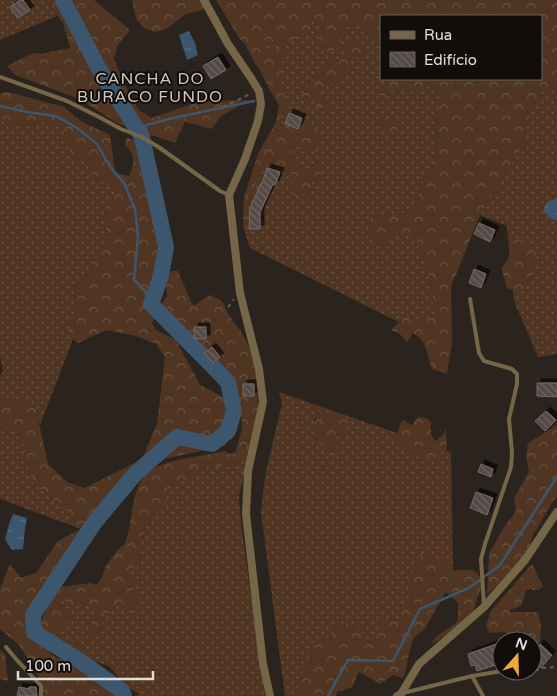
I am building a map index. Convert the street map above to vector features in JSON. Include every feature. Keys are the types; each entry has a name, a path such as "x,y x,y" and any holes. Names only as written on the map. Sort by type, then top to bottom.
{"street":[{"path":"204,0 228,44 252,78 259,92 261,104 258,121 245,159 229,196 240,293 259,369 263,402 248,471 246,514 263,664 270,696"},
{"path":"399,695 419,664 484,607 525,560 557,512"}],"lane":[{"path":"0,77 67,101 120,129 142,137 229,196"},
{"path":"470,300 479,353 484,361 512,370 517,374 517,384 509,418 512,453 511,468 481,560 484,607"},
{"path":"6,647 41,686 41,696"},
{"path":"399,695 492,673"},
{"path":"472,676 483,696"}],"path":[{"path":"223,107 259,92"},
{"path":"542,668 557,667"}],"green space":[{"path":"0,0 46,0 57,16 0,40"},
{"path":"46,0 94,0 130,30 118,45 114,59 124,84 139,110 152,118 200,101 249,100 220,117 212,129 185,122 175,143 119,124 77,98 15,75 7,66 33,53 40,54 70,48 63,23"},
{"path":"132,0 201,0 206,9 186,14 166,29 155,32 144,28 136,19"},
{"path":"216,0 557,0 557,89 543,90 531,112 525,128 523,145 480,215 451,286 452,343 447,374 432,369 426,349 417,336 413,333 407,342 399,333 391,330 407,317 417,326 434,315 431,283 416,237 401,232 393,235 391,243 384,248 369,241 371,217 413,210 424,179 436,159 437,114 439,106 456,87 456,80 542,80 542,15 380,15 380,41 368,36 356,25 348,26 343,32 337,49 329,52 322,49 318,42 322,29 317,18 309,20 313,28 285,43 276,45 262,39 265,49 263,54 277,48 285,52 279,58 286,68 277,84 292,105 276,131 279,133 285,127 297,135 307,124 316,127 323,137 317,145 319,153 298,146 289,149 296,155 292,162 300,167 309,169 319,160 321,177 311,183 311,195 301,203 291,191 294,176 276,168 263,167 249,201 243,226 244,197 258,154 276,122 279,105 246,45 239,38"},
{"path":"318,18 322,28 337,49 343,32 348,26 356,25 368,36 380,41 380,80 388,80 384,81 410,90 426,81 455,80 456,87 439,106 437,114 436,159 424,179 413,210 372,217 369,241 391,243 392,235 401,232 416,236 431,283 434,315 417,326 407,317 399,322 250,248 243,226 249,201 263,167 276,168 311,183 318,160 309,169 294,164 289,149 298,146 297,135 276,131 292,105 277,84 286,68 263,54 262,38 303,32 313,28 308,20"},
{"path":"354,39 361,41 367,47 367,56 350,59 345,78 334,82 319,92 329,107 326,110 315,105 314,99 312,101 301,96 326,65 345,54 343,48 346,43"},
{"path":"456,80 446,93 437,93 426,81 416,95 410,90 406,94 400,88 376,102 384,81"},
{"path":"557,89 557,354 538,357 514,301 507,226 480,215 523,145 525,128 543,90"},
{"path":"8,92 64,107 82,122 110,135 115,172 122,175 130,176 133,162 131,153 125,144 126,137 140,143 159,211 165,271 152,323 156,330 176,340 200,385 223,397 231,410 232,434 225,446 158,460 136,478 121,499 101,514 98,530 63,572 30,626 32,636 56,658 81,664 126,696 44,696 37,673 19,645 0,629 0,589 10,564 21,578 36,573 58,541 81,529 72,523 67,510 33,483 18,431 0,425 0,397 35,405 48,464 67,482 84,488 142,459 157,424 165,357 156,344 136,336 106,330 78,343 66,334 77,312 75,288 85,279 108,236 103,218 117,193 113,187 95,178 87,159 73,160 63,129 44,122 9,128 0,116 0,93"},
{"path":"0,116 9,128 44,122 63,129 73,160 87,159 95,178 113,187 117,193 103,218 108,236 85,279 75,288 77,312 66,334 73,339 40,425 35,405 0,397 0,375 3,372 0,356"},
{"path":"387,119 398,123 399,129 388,135 378,126 381,121"},
{"path":"513,240 521,240 535,250 538,250 532,265 533,278 525,289 519,291 507,288 502,270 510,255"},
{"path":"172,271 178,271 192,304 195,305 210,295 220,300 242,333 253,362 257,383 258,414 245,450 236,466 207,467 170,488 161,507 145,522 144,536 137,539 140,566 127,572 131,577 137,579 133,592 138,597 138,611 132,614 126,609 125,602 118,603 103,620 99,632 91,634 90,626 95,622 97,615 93,610 85,605 60,601 59,608 72,613 73,620 55,629 55,636 60,640 81,644 84,658 51,640 40,628 53,595 62,587 90,583 95,585 98,583 106,566 125,543 135,495 142,478 148,472 156,467 185,458 225,451 229,454 235,453 242,429 241,413 226,390 219,385 212,370 199,361 177,336 161,325 160,310 162,302 167,296 166,278"},
{"path":"279,392 451,452 453,572 440,560 410,589 411,604 402,620 383,619 379,623 377,639 372,642 367,639 360,629 338,626 330,636 314,642 310,646 312,662 303,673 297,696 285,696 261,512 265,476 282,403","holes":["308,406 349,420 341,434 334,439 328,467 330,454 315,438 314,420 320,414"]},
{"path":"310,404 349,419 344,434 334,439 338,449 328,467 324,467 324,464 330,454 314,436 313,431 313,426 320,414 308,406"},
{"path":"258,414 239,496 241,524 265,696 138,696 138,693 127,687 109,666 84,658 81,644 60,640 55,636 55,629 73,620 72,613 59,608 60,600 81,603 90,607 97,615 95,622 99,632 103,620 118,603 125,602 133,592 131,578 127,572 140,566 137,539 144,536 145,522 161,507 170,488 207,467 236,466 254,418"},
{"path":"418,417 426,418 431,422 431,434 435,441 444,434 446,428 447,452 436,447 435,453 442,462 440,464 433,459 415,456 402,447 396,439 403,420 412,425"},
{"path":"0,425 18,431 33,483 67,510 72,523 81,529 0,499"},
{"path":"557,425 557,497 533,535 525,558 487,595 489,554 504,527 516,511 514,498 529,472 526,456 528,443"},
{"path":"423,554 440,560 453,571 468,570 479,575 481,589 472,613 453,630 431,644 436,637 456,623 458,617 458,603 446,592 424,630 414,637 405,674 402,678 393,675 380,684 359,672 352,687 337,692 336,696 297,696 303,673 312,662 310,646 314,642 330,636 338,626 349,623 360,629 367,639 372,642 378,636 379,623 383,619 401,620 401,606 411,603 410,585 412,574 418,556"},
{"path":"532,564 543,586 539,590 531,588 526,591 521,606 510,610 510,612 538,612 541,631 492,631 491,633 486,626 491,611"},
{"path":"0,650 5,654 8,681 0,679"}],"water":[{"path":"189,31 198,55 187,60 179,35"},
{"path":"557,198 557,220 552,219 543,211 547,202"},
{"path":"13,514 27,518 23,549 12,550 5,540"}],"building":[{"path":"23,0 30,10 18,18 10,7"},
{"path":"218,57 226,70 211,79 203,66"},
{"path":"289,113 302,118 298,129 285,124"},
{"path":"267,168 280,172 260,212 260,229 249,229 250,208 262,184"},
{"path":"479,223 495,230 490,242 474,234"},
{"path":"474,269 486,274 481,288 469,283"},
{"path":"194,327 206,327 206,339 194,339"},
{"path":"212,347 220,357 213,363 204,353"},
{"path":"537,383 557,383 557,397 537,396"},
{"path":"243,384 254,384 254,396 243,396"},
{"path":"546,411 556,420 545,431 535,421"},
{"path":"481,464 493,469 491,477 478,472"},
{"path":"476,492 493,498 487,515 470,508"},
{"path":"492,646 492,666 477,671 475,665 471,666 468,654"},
{"path":"542,646 552,655 542,667"},
{"path":"19,687 29,689 29,687 36,687 37,696 17,696"}],"waterway":[{"path":"63,0 99,69 142,137 166,247 161,276 151,304 228,382 234,411 228,431 212,444 177,437 135,474 94,523 33,615 34,632 86,665 122,691 124,696"},
{"path":"136,128 254,101"},
{"path":"0,106 56,116 77,128 97,144 109,165 124,183 135,209 138,236 134,280 145,291 151,304"},
{"path":"328,696 348,660 393,661 420,609 469,588 500,565 557,477"}],"district":[{"name":"CANCHA DO BURACO FUNDO","path":"150,87"}]}
